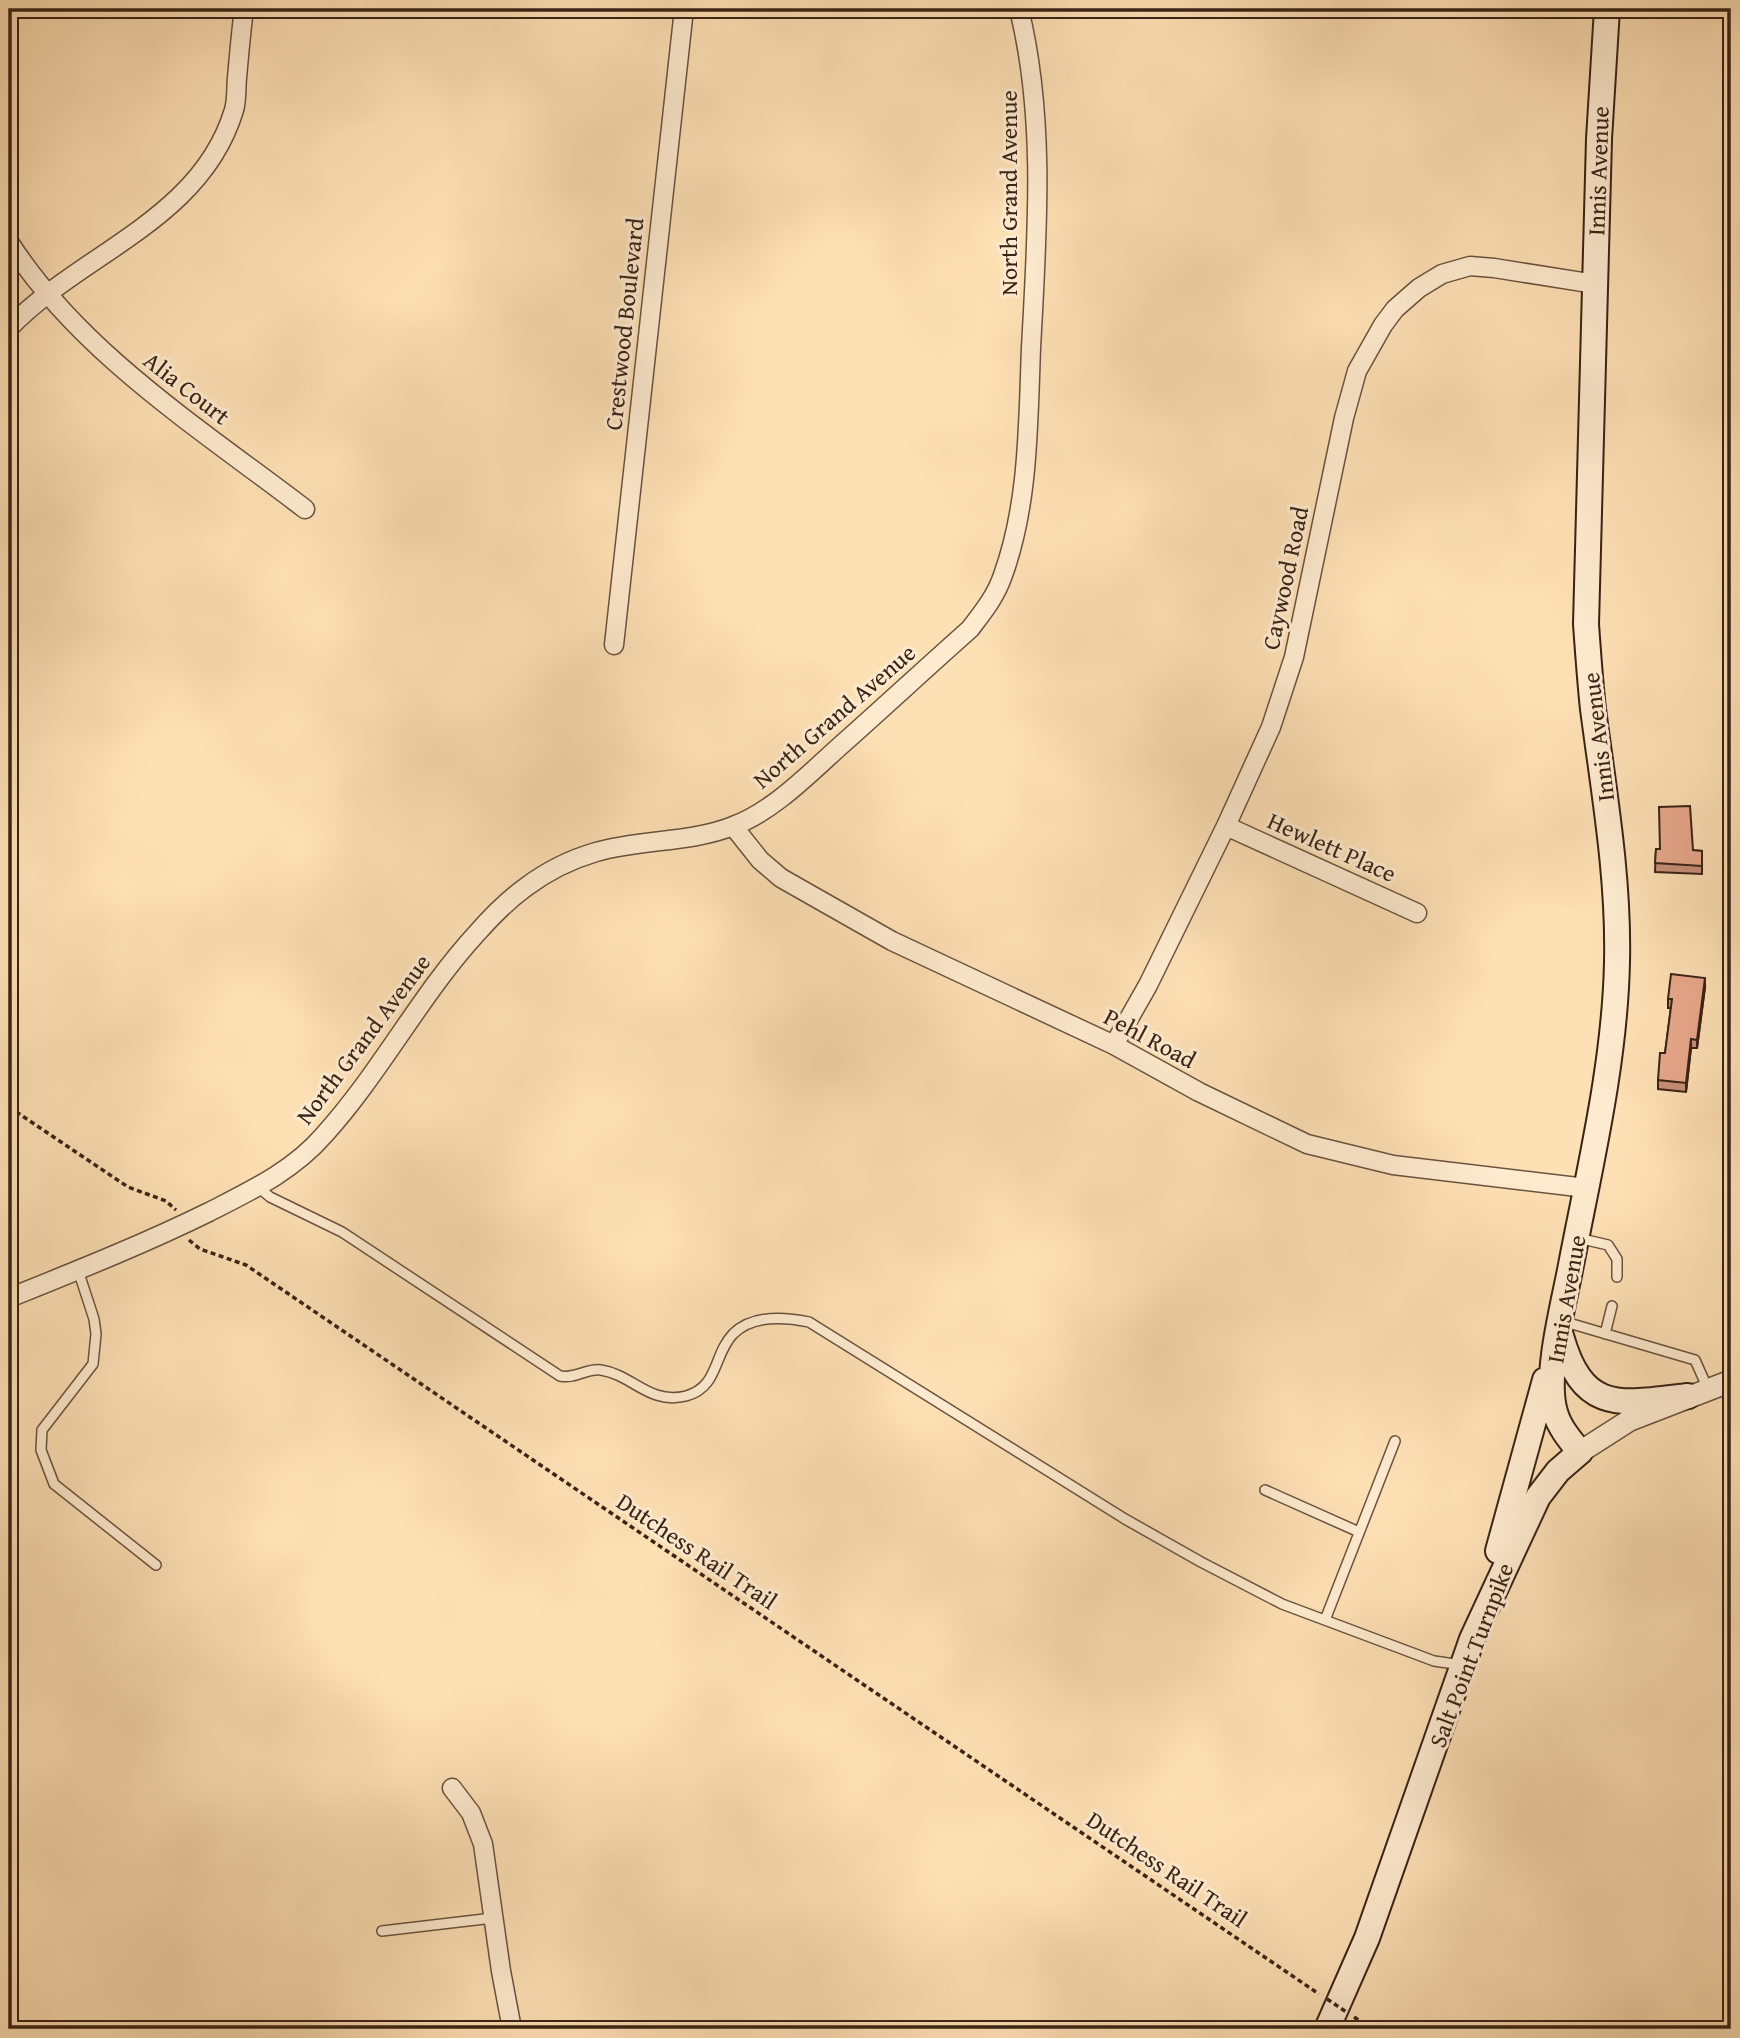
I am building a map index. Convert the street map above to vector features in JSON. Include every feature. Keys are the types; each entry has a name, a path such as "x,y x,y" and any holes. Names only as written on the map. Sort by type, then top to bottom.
{"main road":[{"name":"Innis Avenue","path":"1580,1452 1566,1436 1555,1411 1552,1382 1603,1094 1617,964 1617,918 1612,855 1593,705 1586,624 1598,139 1607,9"},
{"path":"1560,1325 1567,1359 1581,1383 1602,1397 1636,1402 1698,1392"},
{"path":"1472,1639 1522,1469 1560,1325"},
{"name":"Salt Point Turnpike","path":"1327,2029 1367,1938 1472,1639 1538,1497 1558,1472 1580,1452"}],"street":[{"path":"9,328 49,294 149,224 181,196 206,168 223,139 235,107 244,9"},
{"name":"Crestwood Boulevard","path":"614,645 684,9"},
{"name":"North Grand Avenue","path":"9,1298 181,1225 258,1187 288,1168 322,1139 349,1106 419,1005 462,949 496,912 524,888 551,871 596,852 684,838 733,826 761,811 801,781 970,629 990,604 1003,575 1022,499 1028,424 1037,156 1028,47 1019,9"},
{"name":"Alia Court","path":"9,242 87,337 127,373 305,509"},
{"name":"Caywood Road","path":"1114,1045 1148,985 1271,727 1294,657 1344,418 1357,371 1383,325 1395,309 1419,288 1442,274 1470,266 1595,284"},
{"name":"Pehl Road","path":"733,826 760,860 781,878 892,941 1114,1045 1199,1092 1307,1144 1393,1165 1586,1188"},
{"name":"Hewlett Place","path":"1226,826 1417,913"},
{"name":"Salt Point Turnpike","path":"1580,1452 1630,1420 1731,1381"},
{"path":"452,1788 471,1813 483,1844 512,2029"}],"lane":[{"path":"258,1187 270,1197 342,1232 560,1376 572,1378 593,1369 605,1371 655,1396 671,1398 687,1395 701,1389 711,1379 732,1335 746,1325 767,1319 789,1318 809,1322 1125,1520 1282,1604 1434,1661 1463,1665"},
{"path":"1576,1237 1608,1245 1616,1259 1617,1277"},
{"path":"78,1270 94,1319 96,1334 93,1364 42,1430 41,1450 54,1484 156,1565"},
{"path":"1605,1334 1612,1306"},
{"path":"1560,1325 1605,1334 1695,1360 1698,1392"},
{"path":"1325,1620 1395,1441"},
{"path":"1265,1490 1359,1532"},
{"path":"382,1931 493,1918"}],"path":[{"name":"Dutchess Rail Trail","path":"9,1107 128,1187 158,1197 172,1205 195,1246 246,1265 1373,2029"}],"building":[{"path":"1690,806 1693,850 1702,851 1702,866 1655,863 1656,849 1660,849 1659,807"},
{"path":"1671,974 1705,978 1697,1040 1691,1039 1686,1083 1658,1080 1660,1053 1665,1053 1672,999 1668,999"}]}
